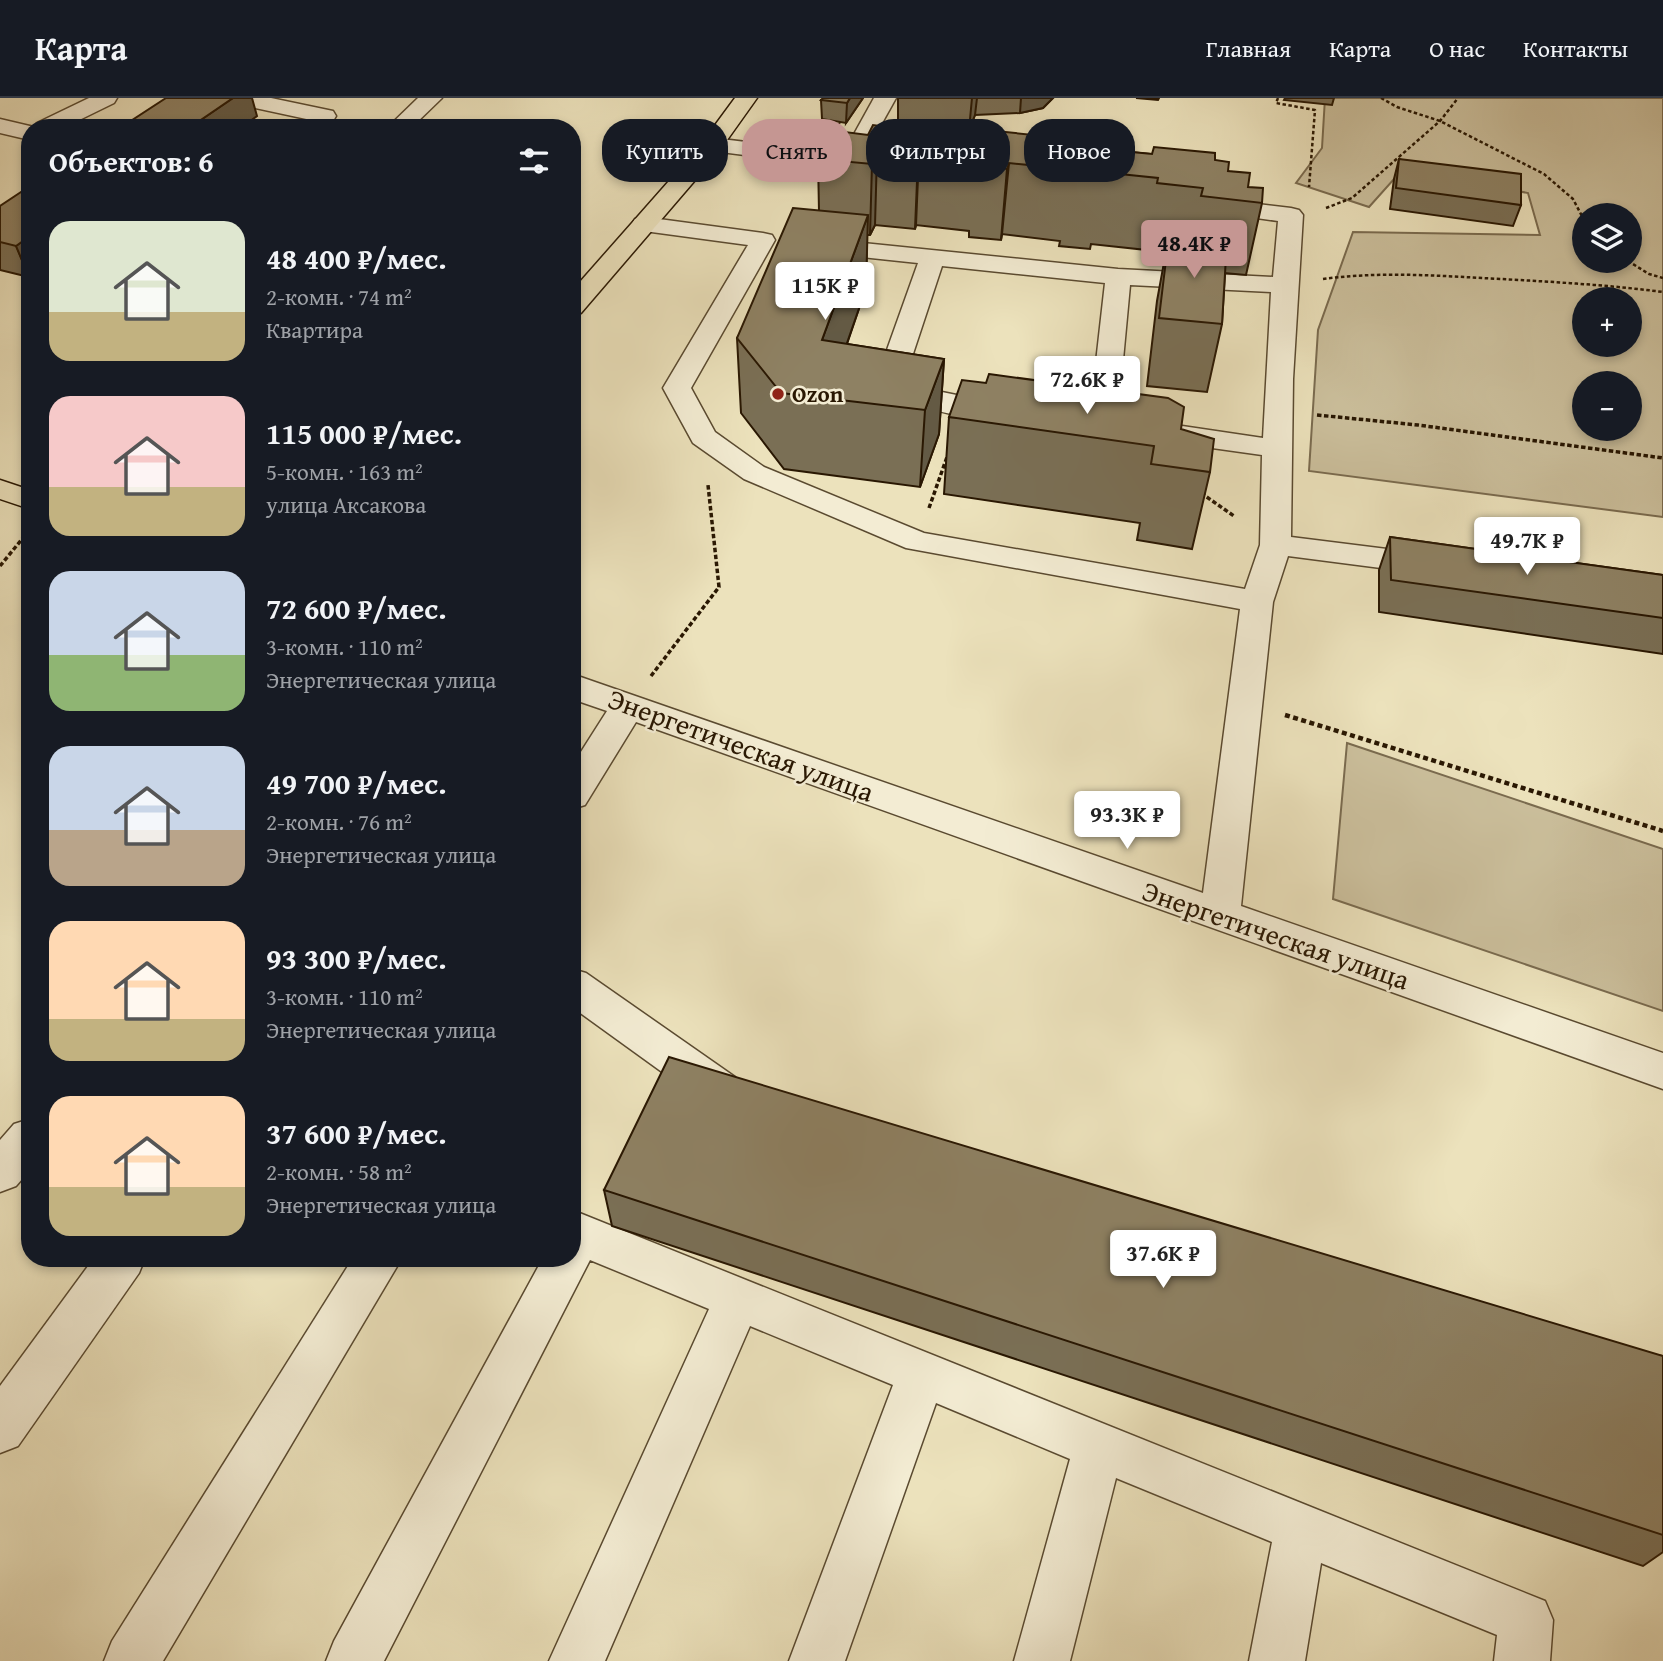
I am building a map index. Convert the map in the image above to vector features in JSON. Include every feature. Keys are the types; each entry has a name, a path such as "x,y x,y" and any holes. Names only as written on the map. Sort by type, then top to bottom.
{"main road":[{"path":"728,124 746,98"},
{"path":"581,297 681,182"},
{"path":"0,489 21,497"}],"street":[{"path":"63,119 106,98"},
{"path":"240,98 325,116"},
{"path":"408,119 431,98"},
{"path":"859,145 885,98"},
{"path":"0,126 21,132"},
{"path":"728,147 866,163"},
{"path":"1181,201 1299,215 1284,285 1275,447 1276,545 1257,602 1220,916"},
{"path":"644,224 763,240 1118,276 1284,285"},
{"path":"763,240 677,388 703,437 754,473 917,541 1257,602"},
{"path":"933,257 887,389 970,408 1036,416"},
{"path":"1118,276 1113,426 1275,447"},
{"path":"1276,545 1469,569"},
{"name":"Энергетическая улица","path":"581,689 1663,1071"},
{"path":"581,782 629,705"},
{"path":"581,991 737,1102 750,1106"},
{"path":"0,1172 21,1148"},
{"path":"581,1246 738,1299 1526,1620 1522,1661"},
{"path":"0,1428 116,1267"},
{"path":"132,1661 373,1267"},
{"path":"354,1661 560,1267"},
{"path":"577,1661 738,1299"},
{"path":"817,1661 922,1373"},
{"path":"1042,1661 1100,1446"},
{"path":"1277,1661 1301,1528"}],"path":[{"path":"1278,98 1276,103 1315,110 1299,215 1352,198 1440,121 1458,98"},
{"path":"1381,98 1396,107 1440,121 1544,174 1575,203"},
{"path":"1642,270 1663,278"},
{"path":"1284,285 1355,274 1434,275 1621,286 1663,292"},
{"path":"1278,411 1419,425 1663,458"},
{"path":"629,705 719,587 703,437"},
{"path":"938,483 950,449"},
{"path":"1200,492 1276,545"},
{"path":"0,566 21,541"},
{"path":"1247,704 1663,831"}],"shaded area":[{"path":"1325,98 1663,98 1663,517 1309,471 1318,330 1353,232 1540,235 1528,193 1402,170 1369,207 1296,183 1322,148"},
{"path":"1347,743 1663,849 1663,1011 1333,899"}],"building":[{"path":"166,98 233,98 202,119 134,119"},
{"path":"850,98 847,103 821,100"},
{"path":"852,133 866,135 866,163 852,162"},
{"path":"1010,133 1024,134 1024,164 1010,163"},
{"path":"1154,147 1215,153 1215,160 1229,162 1228,171 1250,173 1248,187 1263,188 1262,203 1201,196 1203,188 1157,183 1158,178 1135,176 1135,152 1152,154"},
{"path":"1399,159 1521,174 1521,205 1396,188"},
{"path":"21,192 21,242 16,246 0,242 0,206"},
{"path":"793,208 868,215 822,340 944,359 925,410 781,393 737,338"},
{"path":"1169,235 1227,240 1222,324 1159,318"},
{"path":"989,374 1168,398 1184,407 1181,429 1214,439 1210,472 1151,464 1154,446 949,417 962,380 986,383"},
{"path":"1390,537 1663,575 1663,618 1391,580"},
{"path":"669,1057 1663,1356 1663,1535 604,1190"}],"place":[{"name":"Ozon","path":"778,394"}]}
